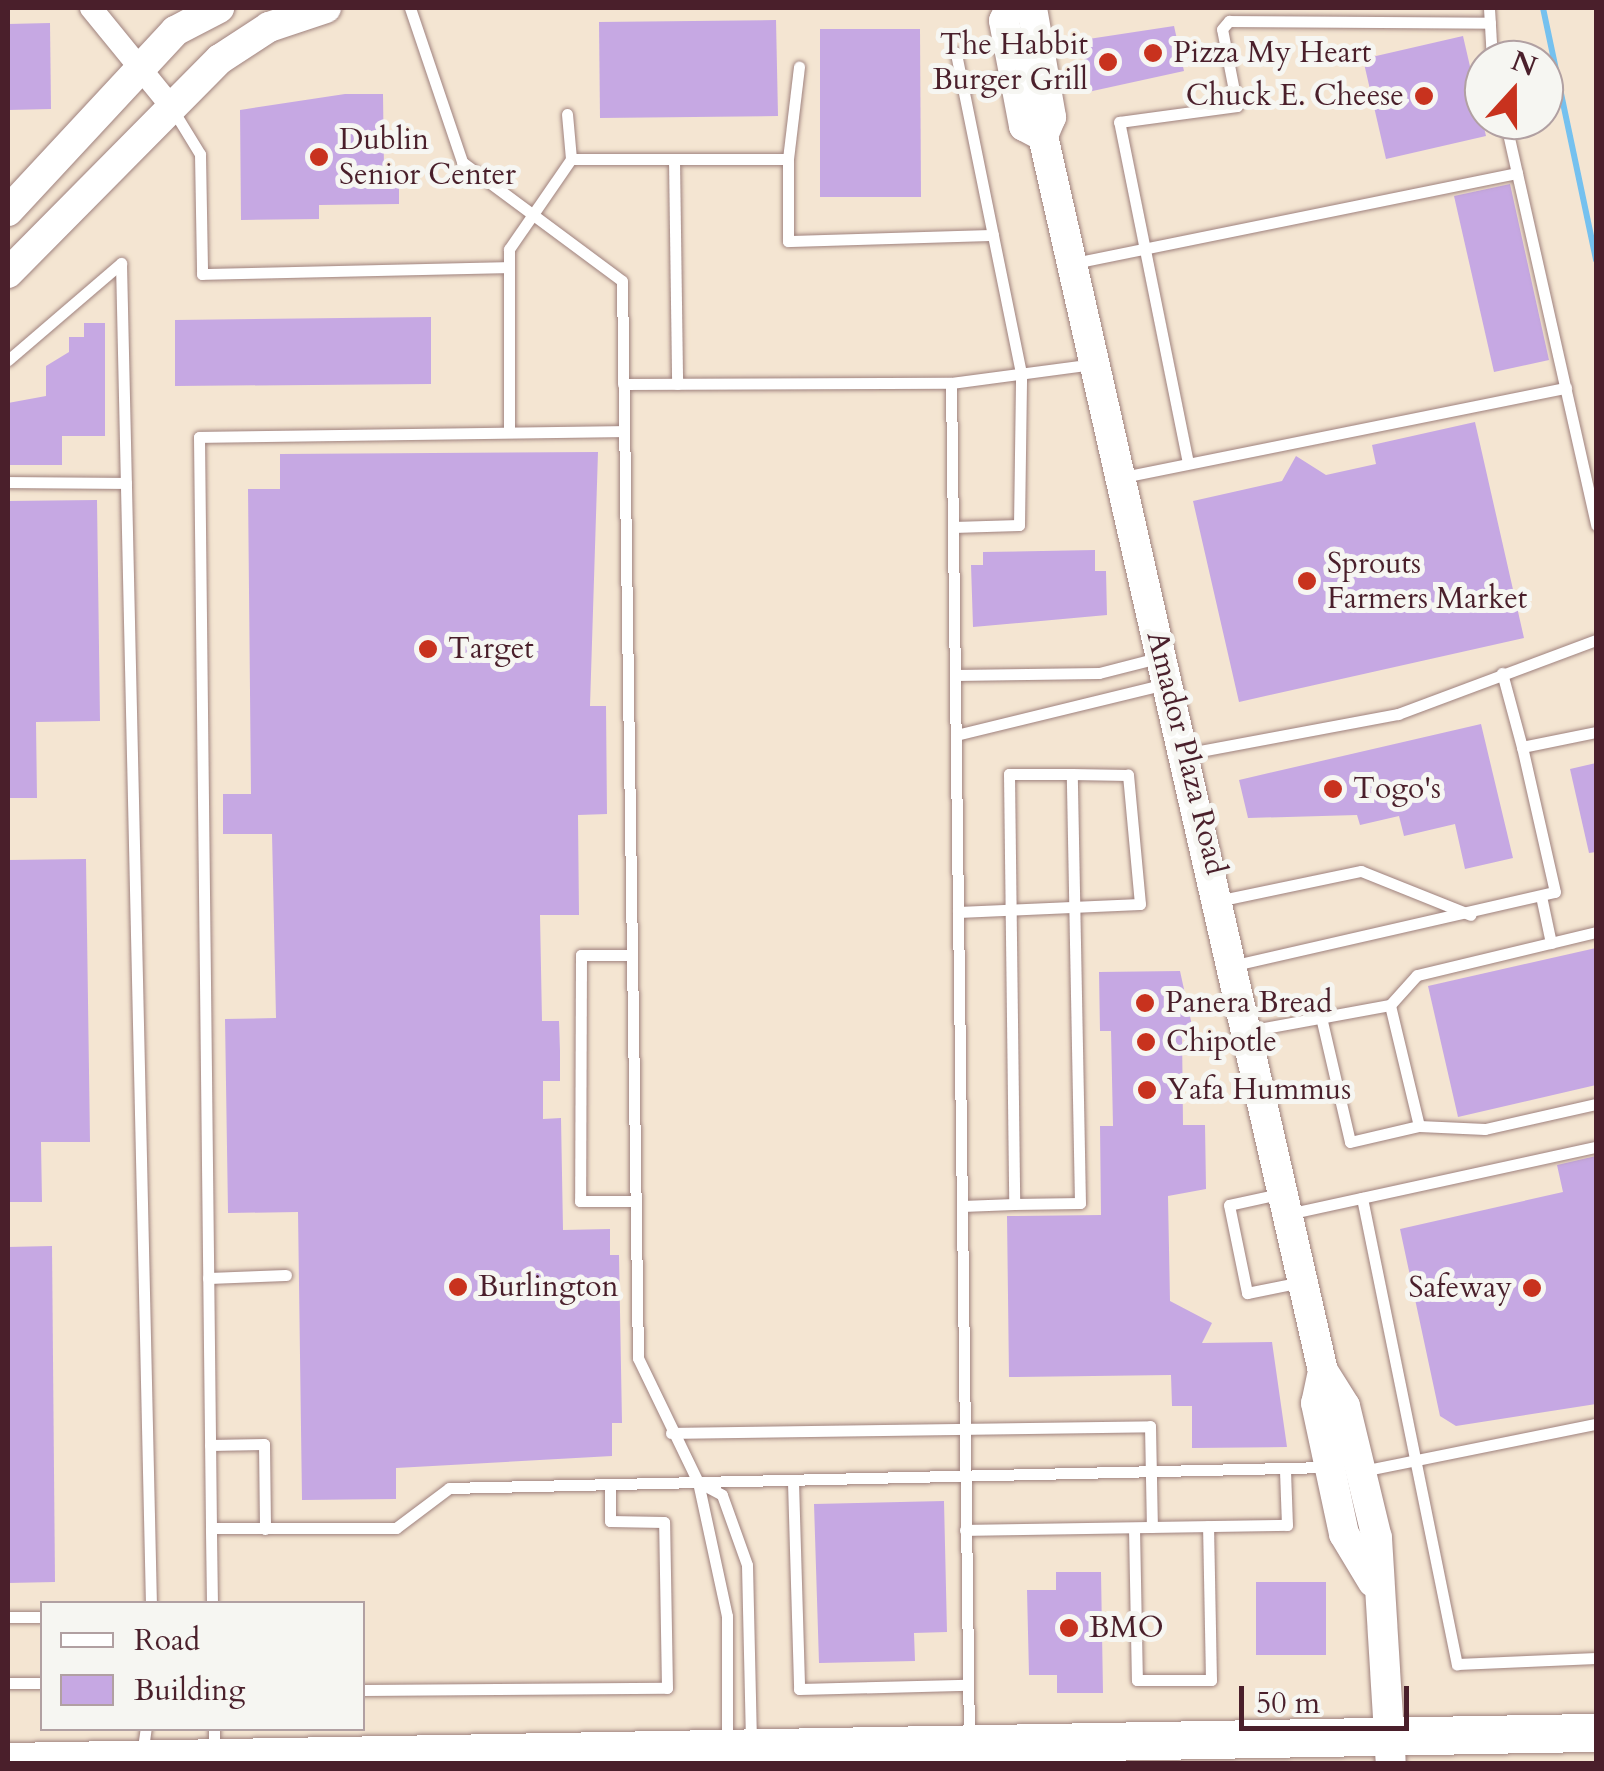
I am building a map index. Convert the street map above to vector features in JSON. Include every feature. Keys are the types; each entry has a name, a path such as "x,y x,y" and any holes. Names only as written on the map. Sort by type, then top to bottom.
{"main road":[{"path":"8,1762 141,1750 739,1758 969,1747 1391,1751 1596,1733"}],"street":[{"path":"94,8 170,106"},
{"path":"8,211 140,65 181,26 219,8"},
{"path":"8,274 170,106 269,26 326,8"},
{"name":"Amador Plaza Road","path":"1010,8 1012,75 1024,126 1043,136"},
{"name":"Amador Plaza Road","path":"1032,8 1051,118 1043,136 1183,754 1222,900 1324,1371 1346,1406 1378,1538 1374,1582 1391,1751"},
{"name":"Amador Plaza Road","path":"1324,1371 1316,1403 1344,1534 1374,1582"}],"lane":[{"path":"410,8 462,162 622,280 638,1358 698,1482 727,1616 739,1758"},
{"path":"1490,8 1491,40"},
{"path":"1188,462 1140,250 1118,122 1237,106 1222,29 1260,14 1490,23"},
{"path":"953,527 1019,525 1021,373 956,53"},
{"path":"799,67 788,158 788,241 993,236"},
{"path":"962,86 1012,75"},
{"path":"170,106 200,154 202,274 507,267"},
{"path":"509,432 507,267 532,214 570,159 568,114"},
{"path":"1510,140 1596,525"},
{"path":"570,159 788,158"},
{"path":"674,159 677,384"},
{"path":"1074,263 1517,173"},
{"path":"8,360 121,264 150,1601"},
{"path":"623,384 951,383 1096,364"},
{"path":"951,383 969,1747"},
{"path":"1123,477 1566,388"},
{"path":"212,1601 200,437 624,431"},
{"path":"8,482 126,483"},
{"path":"1183,754 1398,714 1596,640"},
{"path":"955,675 1165,671"},
{"path":"956,735 1165,671"},
{"path":"1235,965 1471,915 1555,892 1502,673"},
{"path":"1522,747 1596,732"},
{"path":"958,912 1011,912 1075,911 1140,904 1128,775 1009,774 1011,912 1014,1204"},
{"path":"962,1206 1080,1203 1072,774"},
{"path":"1222,900 1362,871 1471,915"},
{"path":"1540,896 1550,943"},
{"path":"1248,1031 1390,1005 1417,975 1596,932"},
{"path":"630,955 581,955 580,1201 634,1201"},
{"path":"1390,1005 1419,1126"},
{"path":"1321,1018 1350,1142 1419,1126 1485,1129 1596,1104"},
{"path":"1303,1282 1247,1293 1229,1205 1362,1198 1596,1147"},
{"path":"1362,1198 1458,1664 1596,1658"},
{"path":"208,1278 286,1275"},
{"path":"1362,1471 1596,1424"},
{"path":"672,1433 1150,1426 1152,1527"},
{"path":"210,1445 264,1444 265,1528"},
{"path":"210,1528 396,1528 449,1488 1329,1467"},
{"path":"965,1530 1288,1525 1285,1470"},
{"path":"698,1482 722,1495 747,1564 739,1758"},
{"path":"792,1482 799,1689 968,1685"},
{"path":"365,1690 667,1688 664,1522 610,1521 610,1484"},
{"path":"1134,1528 1136,1680 1211,1680 1208,1526"},
{"path":"8,1617 40,1617"},
{"path":"8,1683 40,1683"}],"building":[{"path":"776,20 778,116 600,118 599,22"},
{"path":"50,23 51,109 8,110 8,24"},
{"path":"1174,26 1184,71 1088,92 1082,40"},
{"path":"820,29 920,29 921,197 820,197"},
{"path":"1463,36 1464,140 1469,140 1386,159 1363,59"},
{"path":"345,94 383,94 384,170 399,170 399,204 319,205 319,219 241,220 240,110"},
{"path":"1510,184 1549,360 1494,372 1454,196"},
{"path":"431,317 431,384 175,386 175,320"},
{"path":"84,323 105,323 105,436 62,436 62,465 8,465 8,403 46,396 46,366 69,352 69,337 84,337"},
{"name":"Sprouts Farmers Market","path":"1475,422 1524,638 1239,702 1193,501 1282,481 1296,456 1326,475 1376,464 1372,445"},
{"path":"598,452 590,706 606,706 607,814 578,815 579,915 540,915 542,1021 559,1021 560,1051 560,1081 543,1081 543,1119 561,1118 563,1230 610,1229 610,1255 619,1255 622,1423 612,1423 612,1456 396,1468 396,1499 302,1500 298,1212 228,1213 225,1019 276,1018 272,834 223,834 223,794 251,794 248,489 280,489 280,454"},
{"path":"97,500 100,721 36,722 37,798 8,798 8,501"},
{"path":"1095,550 1095,571 1106,571 1107,615 973,627 971,565 983,565 983,552"},
{"path":"1481,724 1513,858 1465,869 1455,824 1404,836 1399,816 1360,825 1357,815 1248,818 1239,780"},
{"path":"1596,763 1596,852 1589,853 1570,769"},
{"path":"86,859 90,1142 41,1142 42,1202 8,1202 8,860"},
{"path":"1596,948 1596,1085 1458,1117 1428,986"},
{"path":"1180,971 1193,1030 1182,1030 1183,1125 1205,1125 1206,1189 1168,1196 1170,1301 1212,1323 1202,1343 1272,1342 1287,1447 1192,1448 1192,1406 1172,1406 1171,1375 1009,1377 1007,1216 1101,1215 1100,1126 1113,1126 1111,1031 1100,1031 1099,972"},
{"name":"Safeway","path":"1596,1156 1596,1404 1456,1426 1440,1416 1400,1229 1563,1192 1557,1165"},
{"path":"52,1246 55,1582 8,1583 8,1247"},
{"path":"944,1501 947,1632 914,1633 915,1661 819,1663 814,1504"},
{"path":"1056,1572 1101,1572 1103,1693 1057,1693 1057,1675 1029,1675 1027,1590 1056,1590"},
{"path":"1256,1582 1326,1582 1326,1655 1256,1655"}],"waterway":[{"path":"1543,8 1596,260"}],"place":[{"name":"Pizza My Heart","path":"1153,53"},
{"name":"The Habbit Burger Grill","path":"1108,62"},
{"name":"Chuck E. Cheese","path":"1424,96"},
{"name":"Dublin Senior Center","path":"319,157"},
{"name":"Sprouts Farmers Market","path":"1307,581"},
{"name":"Target","path":"428,649"},
{"name":"Togo's","path":"1333,789"},
{"name":"Panera Bread","path":"1145,1003"},
{"name":"Chipotle","path":"1146,1042"},
{"name":"Yafa Hummus","path":"1147,1090"},
{"name":"Burlington","path":"458,1287"},
{"name":"Safeway","path":"1532,1288"},
{"name":"BMO","path":"1069,1628"}]}
